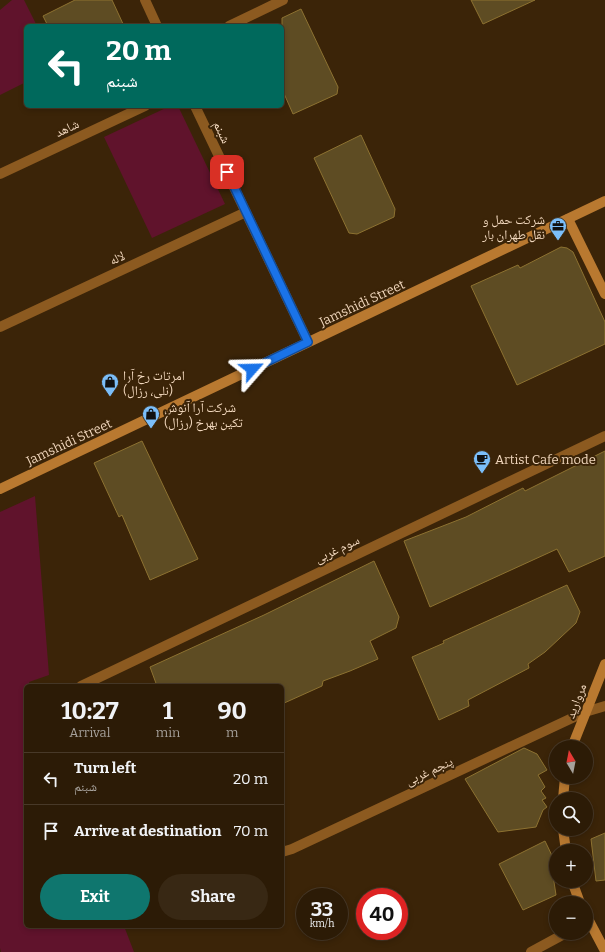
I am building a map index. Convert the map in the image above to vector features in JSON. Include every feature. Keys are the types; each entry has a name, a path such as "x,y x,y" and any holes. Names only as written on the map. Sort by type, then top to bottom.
{"street":[{"path":"145,0 156,24"},
{"path":"233,24 283,0"},
{"name":"شاهد","path":"0,174 141,108"},
{"name":"شبنم","path":"196,108 308,342"},
{"name":"Jamshidi Street","path":"0,489 605,201"},
{"name":"لاله","path":"0,327 246,212"},
{"path":"568,219 605,294"},
{"name":"سوم غربی","path":"85,684 605,436"},
{"name":"مروارید","path":"575,740 605,664"},
{"name":"پنجم غربی","path":"284,851 300,846 586,712 605,706"},
{"path":"593,930 605,951"},
{"path":"531,952 553,940"}],"shaded area":[{"path":"12,0 24,0 36,24 24,24 24,83 0,95 0,10"},
{"path":"166,108 179,108 225,204 152,238 104,137"},
{"path":"35,496 49,675 29,682 30,684 24,684 24,928 125,928 134,952 1,952 0,512"}],"building":[{"path":"75,0 112,0 123,24 47,24 43,16"},
{"path":"471,0 535,0 483,24"},
{"path":"301,9 338,87 337,94 293,114 284,94 284,24 282,24 282,18"},
{"path":"361,135 395,209 394,217 357,234 349,233 314,158"},
{"path":"561,247 567,248 573,252 605,322 605,344 517,385 471,286 518,265 520,268"},
{"path":"142,441 198,559 150,580 122,515 119,517 94,463"},
{"path":"605,451 605,556 569,572 557,549 430,607 404,541 466,517 523,488 525,491"},
{"path":"374,561 399,617 396,628 370,641 378,659 323,681 322,686 284,703 284,684 156,684 150,667 264,615"},
{"path":"567,585 580,612 576,623 545,652 528,664 529,668 468,700 469,706 439,720 412,657 444,643 443,641"},
{"path":"524,748 537,754 547,770 538,775 545,787 541,791 546,798 542,800 547,807 543,810 536,827 498,832 465,779"},
{"path":"605,833 605,880 596,881 593,844 592,844 591,839"},
{"path":"545,841 549,849 549,888 555,888 556,895 549,896 549,898 523,910 499,864"}],"place":[{"name":"شرکت حمل و نقل طهران بار","path":"558,241"},
{"name":"امرتات رخ آرا (نلی، رزال)","path":"110,397"},
{"name":"شرکت آرا آنوش تکین بهرخ (رزال)","path":"151,429"},
{"name":"Artist Cafe mode","path":"482,474"}],"route":[{"path":"227,172 308,342 252,369"}]}
